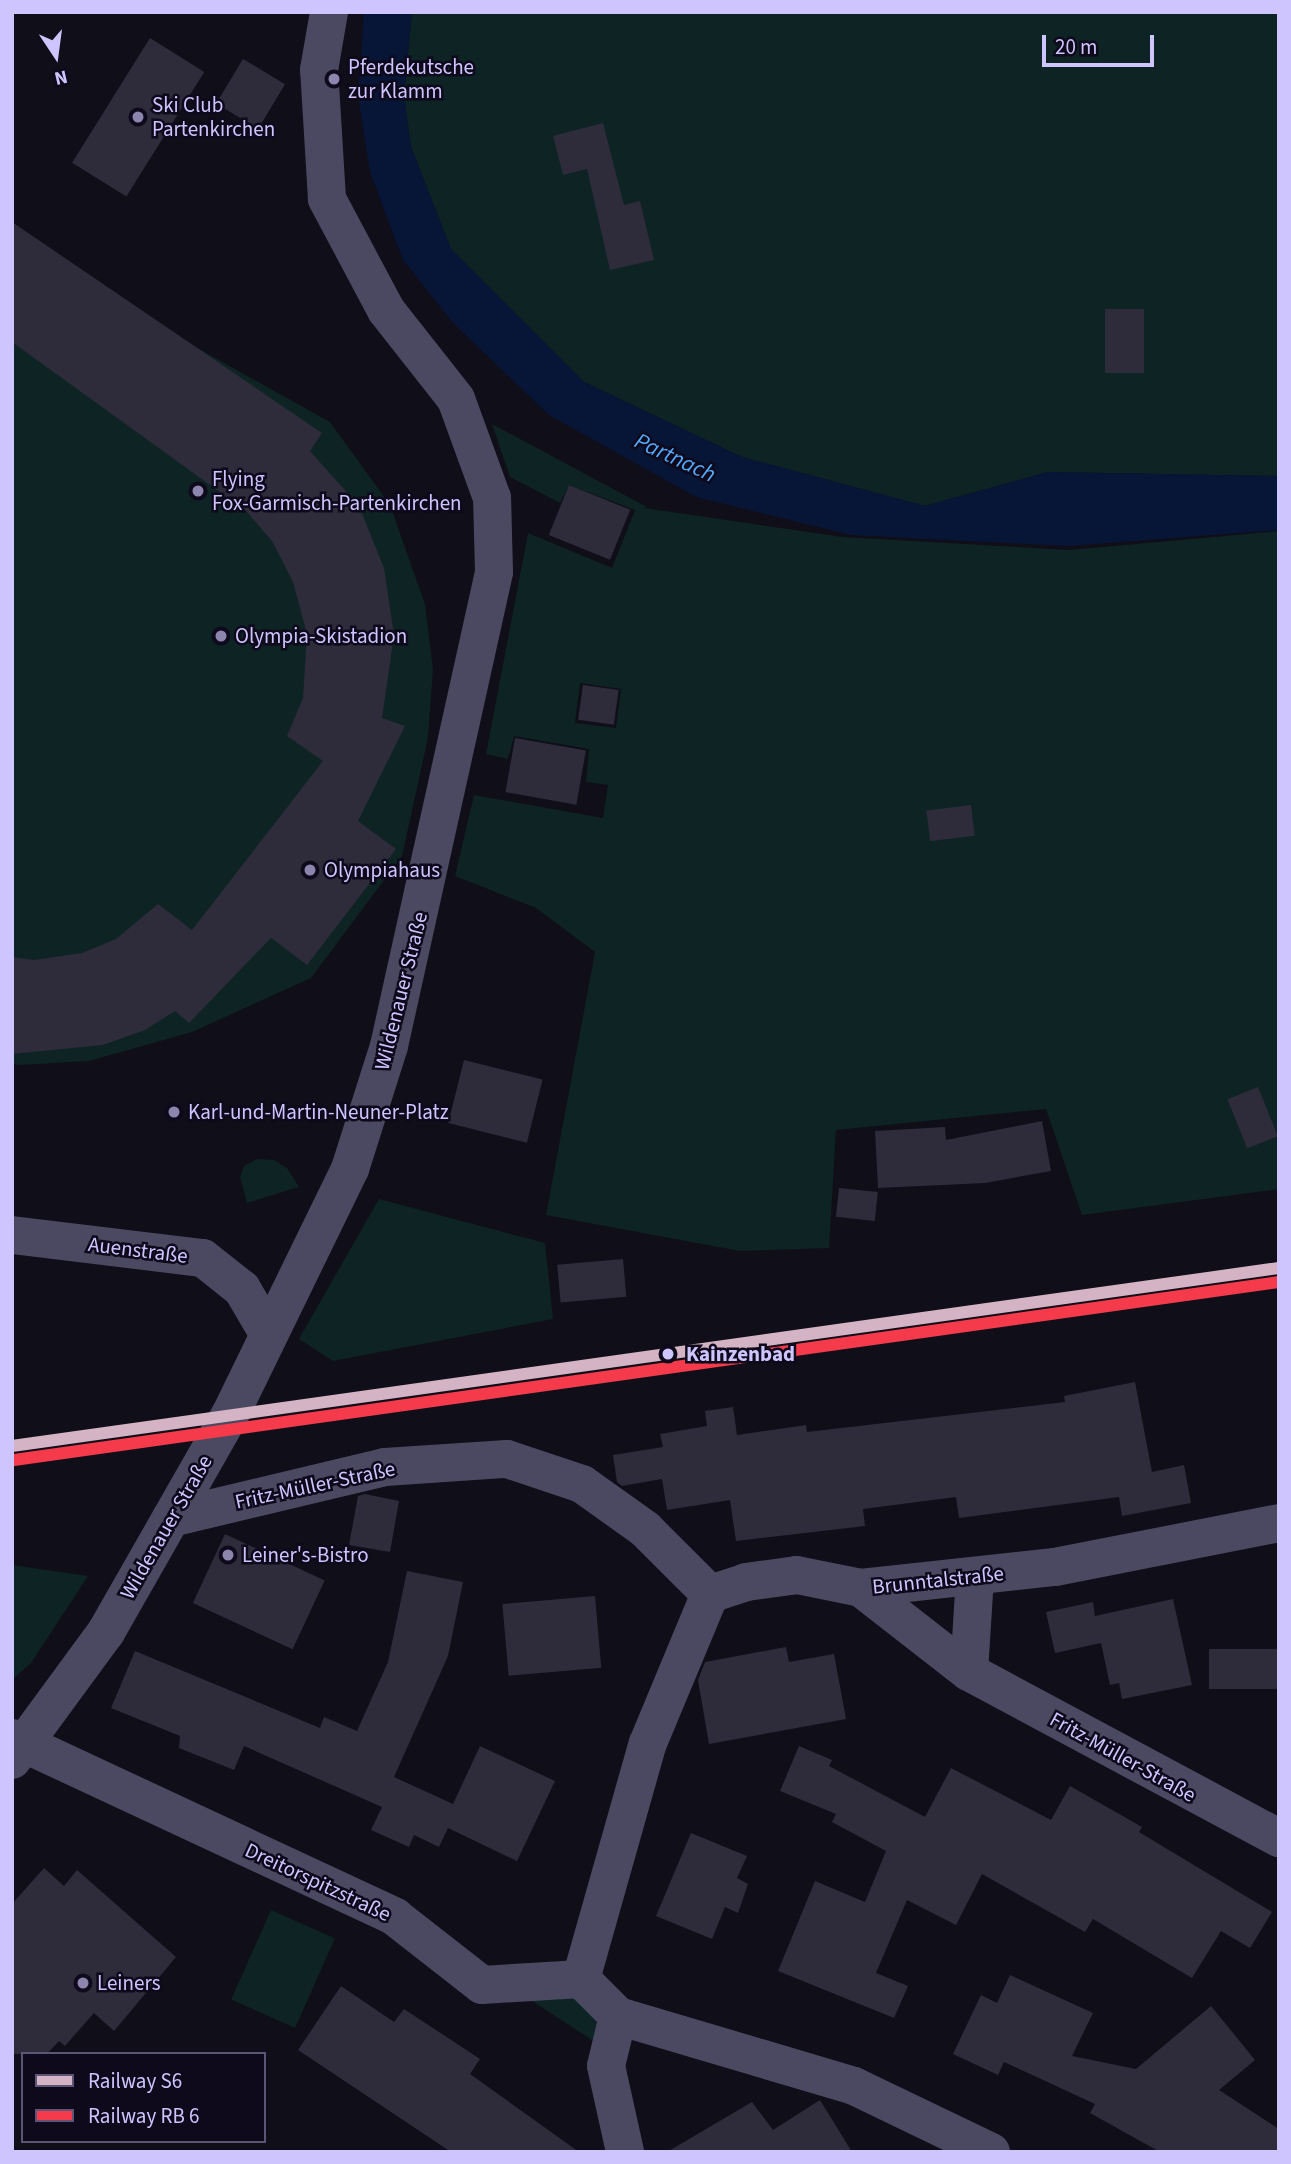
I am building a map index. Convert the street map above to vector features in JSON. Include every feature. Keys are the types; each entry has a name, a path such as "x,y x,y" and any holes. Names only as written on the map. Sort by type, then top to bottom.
{"street":[{"name":"Wildenauer Straße","path":"16,1748 106,1632 171,1518 269,1335 350,1169 389,1046 494,572 492,498 456,399 386,310 327,199 319,70 329,12"},
{"name":"Auenstraße","path":"12,1235 203,1258 242,1289 269,1335"},
{"name":"Fritz-Müller-Straße","path":"171,1518 385,1467 507,1460 582,1484 645,1529 710,1594"},
{"name":"Brunntalstraße","path":"710,1594 746,1582 797,1575 861,1588 975,1577 1055,1567 1279,1524"},
{"path":"969,1672 975,1577"},
{"name":"Fritz-Müller-Straße","path":"861,1588 969,1672 1279,1838"},
{"path":"710,1594 648,1743 581,1979 618,2017 854,2086 991,2152"},
{"name":"Dreitorspitzstraße","path":"16,1748 395,1917 482,1985 581,1979"},
{"path":"618,2017 606,2066 625,2152"}],"green space":[{"path":"412,12 1279,12 1279,476 1048,472 925,506 742,457 584,382 451,249 411,147 404,96"},
{"name":"Olympia-Skistadion","path":"12,222 176,336 330,422 390,505 425,604 433,669 428,738 402,856 311,978 192,1032 89,1061 21,1065 12,1064"},
{"path":"492,424 647,507 644,508 842,537 1069,550 1279,531 1279,1189 1082,1215 1046,1109 836,1130 829,1248 740,1251 546,1215 595,952 536,908 455,876 474,795 603,818 608,785 586,782 589,749 514,736 508,759 486,754 528,533 612,568 635,510 569,485 560,503 510,477","holes":["580,683 621,689 616,728 575,723"]},
{"path":"257,1159 274,1160 287,1168 299,1187 247,1203 240,1177 244,1166"},
{"path":"379,1199 545,1243 553,1319 333,1361 299,1339"},
{"path":"12,1565 88,1576 31,1663 12,1680"},
{"path":"271,1910 335,1938 295,2028 231,2000"},
{"path":"578,1996 600,2018 595,2042 526,1997"}],"water":[{"name":"Partnach","path":"364,12 412,12 404,96 411,147 451,249 584,382 742,457 925,506 1048,472 1279,476 1279,530 1068,546 851,535 696,497 549,415 453,323 403,260 370,172 358,96"}],"building":[{"name":"Ski Club Partenkirchen","path":"150,38 204,72 126,197 72,163"},
{"path":"243,59 285,84 258,129 216,104"},
{"path":"603,123 624,205 640,201 654,260 610,270 587,169 563,175 553,136"},
{"path":"12,222 322,433 310,451 359,506 384,568 394,635 382,718 405,726 358,821 396,849 307,965 271,938 189,1023 175,1011 145,1030 103,1045 12,1054 12,957 34,960 82,953 116,939 158,904 192,930 323,761 287,736 303,698 307,634 293,582 272,541 246,511 12,342"},
{"path":"1105,309 1144,309 1144,373 1105,373"},
{"path":"569,485 630,510 610,560 549,535"},
{"path":"583,685 619,690 614,725 578,720"},
{"path":"515,738 586,751 576,805 505,792"},
{"path":"971,805 975,836 930,841 926,810"},
{"path":"464,1060 543,1080 527,1143 448,1123"},
{"path":"1258,1087 1278,1136 1247,1149 1227,1099"},
{"path":"1042,1121 1051,1171 985,1183 878,1188 875,1131 945,1127 946,1140"},
{"path":"839,1188 878,1192 875,1221 836,1217"},
{"path":"623,1259 626,1297 561,1303 557,1265"},
{"path":"1135,1382 1152,1472 1184,1465 1191,1503 1122,1516 1119,1497 959,1518 956,1497 863,1509 865,1526 736,1541 730,1500 667,1510 662,1479 622,1486 617,1482 613,1455 663,1447 660,1434 707,1426 705,1411 733,1407 737,1435 806,1425 807,1432 1065,1402 1064,1396"},
{"path":"365,1494 399,1501 390,1552 349,1545 358,1496"},
{"path":"225,1534 325,1580 293,1649 193,1603"},
{"path":"407,1571 463,1582 448,1656 394,1777 453,1804 480,1746 555,1781 517,1861 448,1828 439,1847 414,1835 409,1847 371,1830 382,1807 244,1746 234,1770 179,1748 180,1736 111,1708 135,1651 320,1728 324,1717 357,1731 388,1662"},
{"path":"595,1596 601,1668 509,1676 502,1604"},
{"path":"1173,1599 1192,1685 1122,1699 1119,1683 1110,1685 1101,1643 1055,1653 1046,1612 1093,1602 1095,1616"},
{"path":"786,1647 789,1662 834,1654 846,1719 709,1744 698,1680 705,1662"},
{"path":"1209,1649 1279,1649 1279,1689 1209,1689"},
{"path":"799,1746 832,1760 829,1766 925,1817 951,1768 1051,1820 1070,1786 1142,1827 1139,1832 1272,1912 1250,1948 1221,1931 1192,1978 1093,1919 1085,1932 982,1874 956,1925 907,1900 876,1973 908,1986 894,2018 778,1971 815,1881 865,1902 886,1851 832,1822 836,1814 780,1791"},
{"path":"691,1833 747,1856 737,1878 748,1884 738,1913 725,1907 712,1939 656,1916"},
{"name":"Leiners","path":"44,1868 64,1886 77,1870 176,1957 114,2031 94,2013 65,2046 59,2041 49,2052 12,2054 12,1904"},
{"path":"1010,1975 1093,2013 1072,2056 1136,2069 1211,2006 1255,2060 1219,2090 1279,2129 1279,2152 1160,2152 1090,2113 1095,2104 1004,2062 998,2075 953,2054 981,1995 997,2003"},
{"path":"341,1986 394,2022 404,2009 480,2059 470,2074 579,2152 451,2152 298,2050"},
{"path":"820,2100 852,2152 667,2152 752,2102 773,2130"}],"rail line":[{"name":"S6","path":"12,1446 1279,1268"}],"transit line":[{"path":"14,1460 1279,1282"}],"place":[{"name":"Pferdekutsche zur Klamm","path":"334,79"},
{"name":"Ski Club Partenkirchen","path":"138,117"},
{"name":"Flying Fox-Garmisch-Partenkirchen","path":"198,491"},
{"name":"Olympia-Skistadion","path":"221,636"},
{"name":"Olympiahaus","path":"310,870"},
{"name":"Karl-und-Martin-Neuner-Platz","path":"174,1112"},
{"name":"Kainzenbad","path":"668,1354"},
{"name":"Leiner's-Bistro","path":"228,1555"},
{"name":"Leiners","path":"83,1983"}]}
